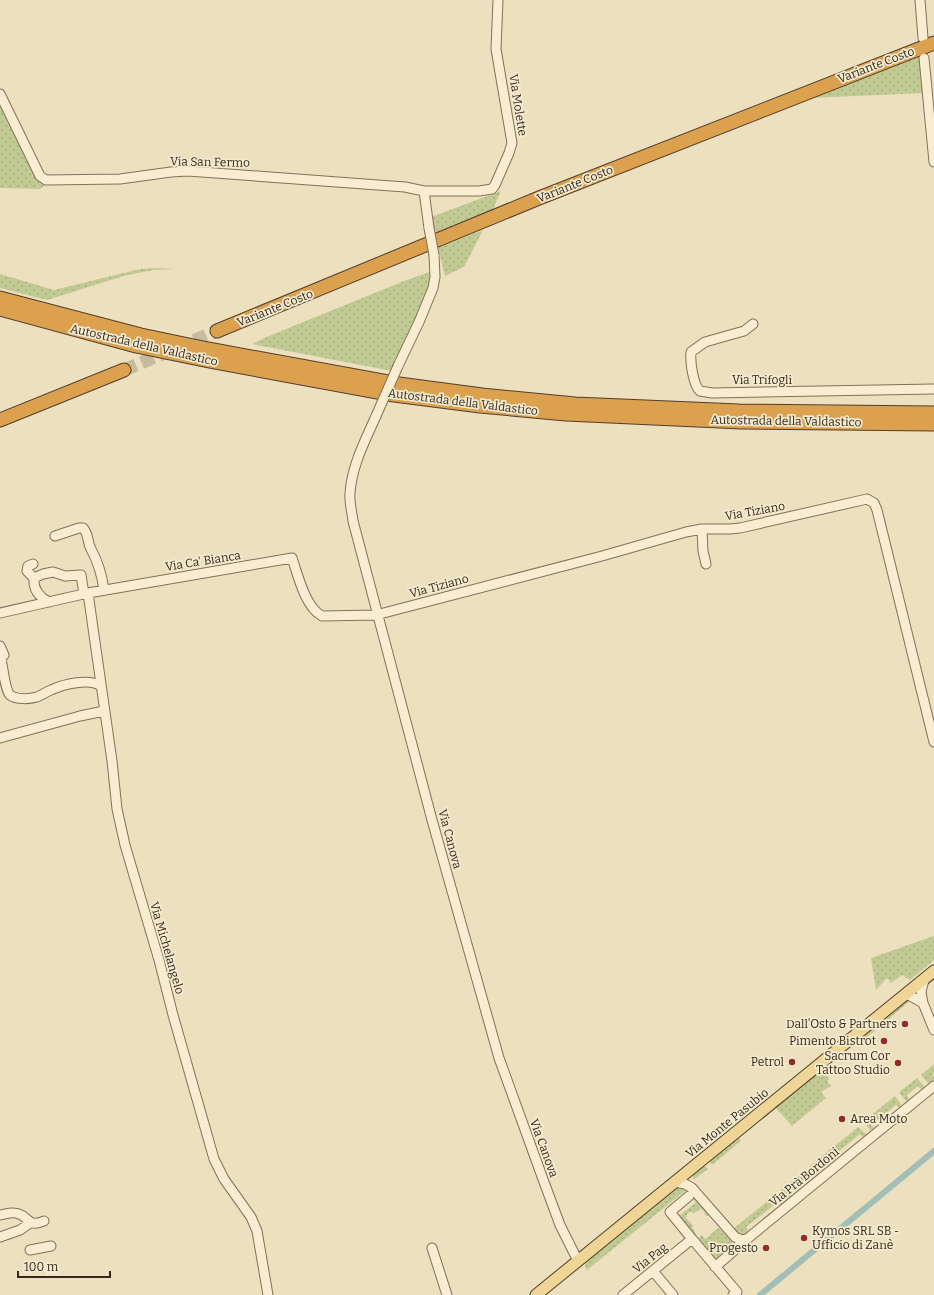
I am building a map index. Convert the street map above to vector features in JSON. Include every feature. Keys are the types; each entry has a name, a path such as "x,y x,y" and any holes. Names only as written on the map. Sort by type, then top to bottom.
{"highway":[{"name":"Variante Costo","path":"217,331 539,198 930,43"},
{"name":"Autostrada della Valdastico","path":"0,298 140,335 208,349 399,384 475,394 575,404 739,411 934,413"},
{"name":"Autostrada della Valdastico","path":"0,309 136,346 209,361 394,395 480,406 566,414 733,421 934,424"},
{"path":"0,420 124,370"}],"main road":[{"name":"Via Monte Pasubio","path":"536,1295 934,971"}],"street":[{"name":"Via Molette","path":"424,191 479,191 492,189 509,153 512,143 496,49 498,0"},
{"path":"920,0 930,43"},
{"path":"924,58 931,116 934,162"},
{"name":"Via San Fermo","path":"0,94 40,176 46,180 120,179 188,171 405,187 424,191"},
{"name":"Via Canova","path":"424,191 434,255 435,277 433,288 357,458 350,494 352,521 376,614 499,1058 555,1211 578,1261"},
{"name":"Via Trifogli","path":"753,324 744,331 705,342 691,352 691,361 696,384 700,391 712,393 934,389"},
{"name":"Via Tiziano","path":"376,614 702,529 730,530 867,499 872,501 877,510 934,742"},
{"path":"55,536 79,528 83,528 86,531 90,548 99,565 104,590"},
{"path":"702,529 703,552 706,564"},
{"name":"Via Ca' Bianca","path":"0,613 104,590 292,558 307,599 313,609 320,615 376,614"},
{"path":"33,564 28,566 27,571 34,578 35,590 42,598 49,602"},
{"name":"Via Michelangelo","path":"34,578 53,572 65,576 81,575 86,594 101,686 112,761 117,809 125,845 159,960 214,1159 224,1179 251,1217 257,1231 268,1295"},
{"path":"0,646 4,656 0,659 8,691 13,697 26,699 34,698 51,690 82,683 96,683 101,686"},
{"path":"0,738 104,711"},
{"path":"924,980 921,992 923,1003 934,1030"},
{"path":"907,994 923,1003"},
{"name":"Via Prà Bordoni","path":"715,1267 738,1247 742,1240 747,1239 752,1235 934,1086"},
{"path":"690,1169 693,1194"},
{"path":"675,1182 685,1184 735,1237 742,1240"},
{"path":"693,1194 670,1212 737,1292 733,1295"},
{"path":"0,1215 18,1213 30,1222 40,1223 44,1221"},
{"path":"0,1237 20,1230 30,1222"},
{"name":"Via Pag","path":"623,1295 692,1239"},
{"path":"30,1250 51,1246"},
{"path":"432,1248 447,1295"},
{"path":"653,1271 673,1295"}],"green space":[{"path":"922,51 924,93 809,98"},
{"path":"0,99 38,176 49,182 40,189 0,188"},
{"path":"501,191 491,214 436,236 431,217"},
{"path":"483,230 464,267 445,276 438,248"},
{"path":"140,269 174,269 154,270 127,275 47,300 0,288 0,274 54,290"},
{"path":"430,272 432,279 429,289 392,371 252,344 404,281"},
{"path":"934,936 934,960 910,980 902,975 891,983 887,978 876,990 871,958"},
{"path":"906,998 918,1004 914,1004 910,1001 859,1044 852,1043"},
{"path":"934,1064 934,1073 932,1075 934,1080 928,1083 921,1075"},
{"path":"823,1067 828,1074 829,1080 827,1081 831,1086 821,1092 826,1098 792,1126 774,1106"},
{"path":"917,1078 924,1088 921,1089 918,1086 907,1095 909,1099 906,1101 899,1092"},
{"path":"895,1096 901,1107 896,1105 871,1125 874,1129 870,1130 864,1121"},
{"path":"858,1127 866,1134 865,1137 864,1138 860,1134 816,1170 818,1175 815,1175 809,1167"},
{"path":"738,1137 741,1141 712,1165 709,1161"},
{"path":"704,1165 708,1169 693,1180 693,1174"},
{"path":"803,1172 810,1179 810,1181 808,1183 805,1180 789,1192 792,1197 789,1198 781,1190"},
{"path":"675,1185 688,1188 710,1216 706,1216 703,1210 700,1209 694,1213 690,1212 687,1214 686,1218 693,1225 692,1227 698,1238 702,1235 705,1239 718,1228 734,1244 714,1261 678,1217 696,1202 686,1190 587,1270 585,1266 586,1262"},
{"path":"775,1195 778,1195 783,1201 783,1204 780,1205 778,1202 746,1227 749,1232 741,1234 733,1229"}],"waterway":[{"path":"760,1295 934,1151"}],"tunnel":[{"path":"124,370 217,331"}],"place":[{"name":"Dall'Osto & Partners","path":"905,1024"},
{"name":"Pimento Bistrot","path":"884,1041"},
{"name":"Petrol","path":"792,1062"},
{"name":"Sacrum Cor Tattoo Studio","path":"898,1063"},
{"name":"Area Moto","path":"842,1119"},
{"name":"Kymos SRL SB - Ufficio di Zanè","path":"804,1238"},
{"name":"Progesto","path":"766,1248"}]}
